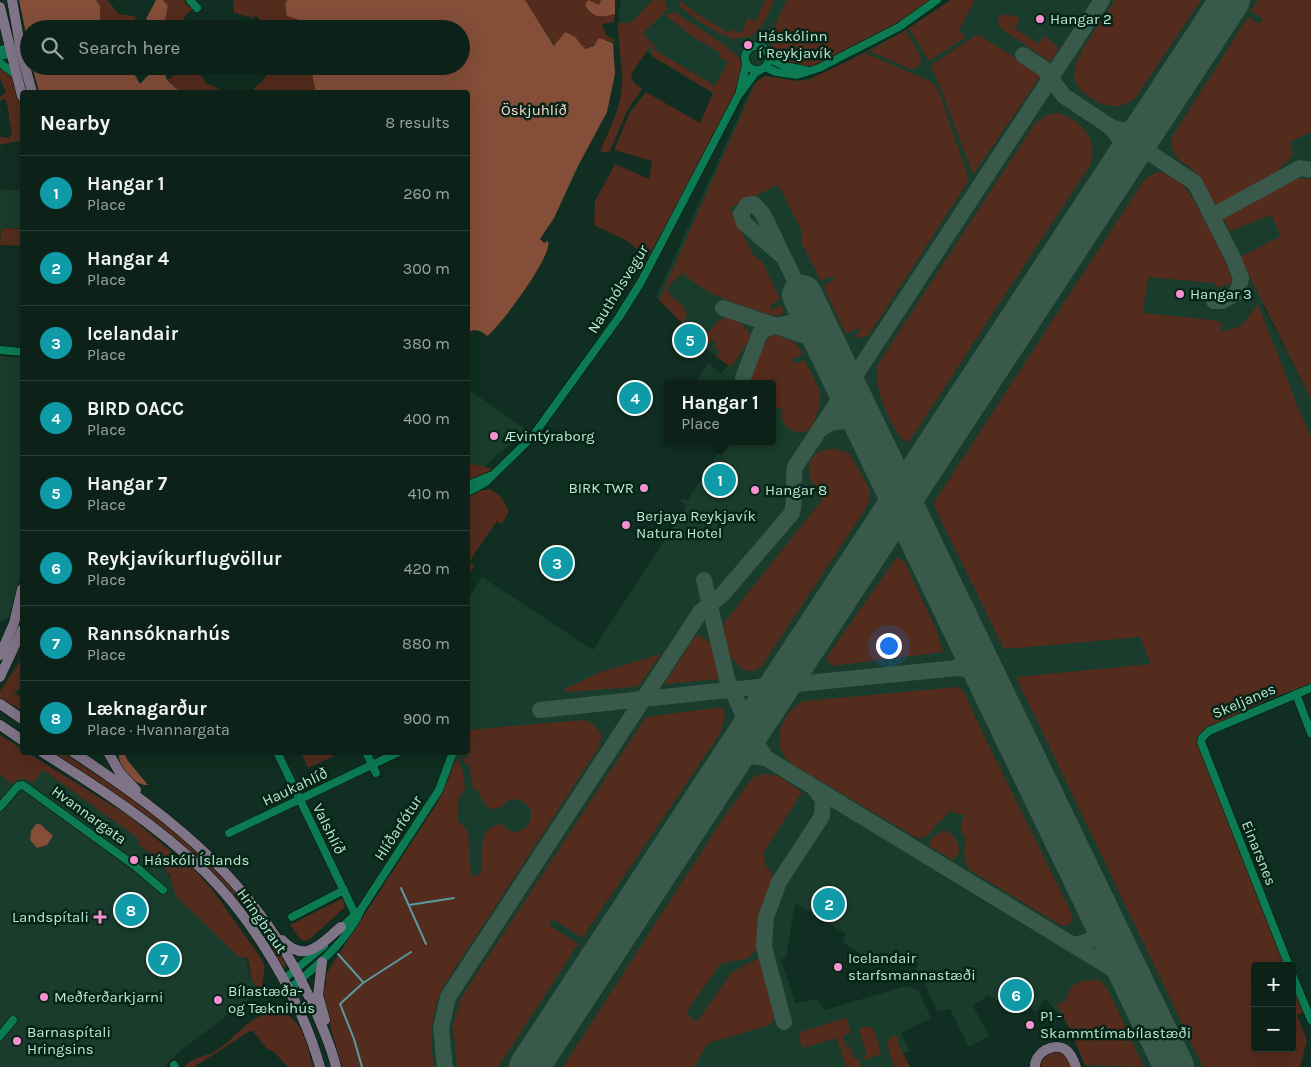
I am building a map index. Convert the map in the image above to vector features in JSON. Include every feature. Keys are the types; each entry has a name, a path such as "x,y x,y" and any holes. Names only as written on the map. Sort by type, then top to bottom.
{"main road":[{"path":"12,0 12,49 20,66"},
{"path":"0,7 12,49 20,90"},
{"path":"24,75 31,90"},
{"path":"3,673 19,629 20,615"},
{"path":"0,655 19,629"},
{"path":"3,673 20,652"},
{"path":"0,704 20,712"},
{"path":"0,704 20,718"},
{"path":"0,725 20,739"},
{"path":"0,732 20,745"},
{"path":"39,755 130,812"},
{"name":"Hringbraut","path":"46,755 161,833 206,872 248,925 284,979 320,1067"},
{"name":"Hringbraut","path":"77,755 156,810 224,870 262,917 296,970 325,1033 336,1067"},
{"path":"110,755 120,773 156,810"},
{"path":"262,917 288,946 300,952 310,951 341,927"},
{"path":"322,962 318,995 325,1019 325,1033"},
{"path":"1035,1067 1038,1056 1045,1050 1058,1046 1068,1051 1076,1067"}],"street":[{"path":"190,0 196,8"},
{"path":"810,71 784,66 769,59 765,48 753,46 744,55 746,65 752,70 762,69 802,74 810,71 832,62 899,26 938,0"},
{"path":"0,56 12,49"},
{"path":"762,69 769,59"},
{"path":"0,62 10,68 16,76"},
{"name":"Nauthólsvegur","path":"738,96 746,65"},
{"name":"Nauthólsvegur","path":"470,491 486,482 532,437 619,317 641,282 738,96 750,79 762,69"},
{"path":"0,350 20,352"},
{"name":"Nauthólsvegur","path":"470,484 492,476"},
{"name":"Skeljanes","path":"1203,751 1202,738 1209,731 1311,688"},
{"path":"1296,694 1311,734"},
{"name":"Einarsnes","path":"1203,751 1287,962"},
{"name":"Valshlíð","path":"278,755 356,916"},
{"path":"367,755 376,773"},
{"name":"Haukahlíð","path":"229,833 393,755"},
{"name":"Hlíðarfótur","path":"289,989 322,962 362,908 439,790 451,755"},
{"name":"Hvannargata","path":"0,807 18,786 23,785 135,866 163,890"},
{"path":"292,917 344,890"},
{"name":"Hlíðarfótur","path":"284,979 320,950 341,927 356,916"},
{"path":"1296,984 1311,1020"},
{"path":"0,1036 13,1020"}],"shaded area":[{"path":"96,0 107,0 119,14 134,16 137,20 99,20 100,6"},
{"path":"163,0 185,0 185,3 193,9 183,20 165,20 168,6"},
{"path":"233,0 288,0 315,20 260,20 255,15 253,18 234,13"},
{"path":"525,0 601,0 601,17 615,14 614,22 602,24 607,36 614,39 615,42 606,40 585,49 575,37 555,46"},
{"name":"Háskólinn í Reykjavík","path":"621,0 933,0 812,66 768,62 756,70 739,62 713,93 652,56 627,35 620,26"},
{"path":"653,0 664,0 668,9 643,33 652,44 631,74 634,83 642,89 628,109 609,153 600,151 616,114 621,94 622,74 618,23 630,23"},
{"path":"680,0 696,13 729,33 731,29 741,33 748,18 756,21 765,0 774,0 757,32 745,38 737,37 736,40 700,22 680,6"},
{"path":"787,0 933,0 852,49 834,58 806,67 785,63 773,58 771,41 778,18"},
{"path":"951,0 1311,0 1311,210 1263,306 1311,399 1311,677 1193,735 1254,962 1251,962 1251,1052 1296,1052 1296,1046 1307,1040 1300,1067 1086,1067 1068,1025 1045,998 1036,1012 1030,1007 1027,1012 1001,997 999,1001 989,995 975,1004 973,1006 989,1036 969,1047 950,1009 937,1011 919,971 916,969 918,964 911,960 909,965 902,961 900,957 899,959 889,954 867,958 842,942 846,934 795,903 786,958 781,959 795,1003 817,999 825,1010 906,986 918,990 931,1018 901,1033 910,1051 903,1053 902,1067 355,1067 324,977 439,800 450,774 455,755 470,755 470,596 482,577 593,650 687,506 681,501 682,498 687,501 722,447 719,445 776,445 776,380 697,380 708,363 721,374 728,365 700,344 691,354 676,341 687,327 656,297 753,84 765,76 798,81 818,77 909,28"},
{"path":"951,0 975,0 959,31 966,37 929,61 909,28"},
{"path":"1115,0 1201,0 1136,97 1128,103 1110,106 1088,96 1076,82 1074,75 1075,67 1083,49"},
{"path":"1258,0 1311,0 1311,132 1290,142 1293,155 1277,172 1218,205 1211,198 1198,176 1176,156 1171,143 1172,137 1248,17 1259,24 1263,19 1250,11"},
{"path":"675,12 733,52 743,65 743,72 735,95 630,292 649,255 640,252 629,242 594,225 595,201 615,164 649,179 652,161 614,150 630,112 646,92 700,123 713,93 652,56 651,47 654,44 656,45 653,49 715,86 728,62 719,57 721,53 693,37 665,15"},
{"path":"1002,14 1015,16 1020,19 1015,28 1038,44 1044,36 1056,45 1058,49 1052,60 1049,61 1000,28 997,20"},
{"path":"906,30 922,60 917,68 911,69 869,51"},
{"path":"976,35 981,36 1041,75 973,175 939,84 930,66"},
{"path":"865,53 932,82 938,89 969,180 868,336 860,338 854,336 861,331 859,328 846,334 823,286 834,280 832,276 821,281 801,242 802,231 778,185 730,208 753,255 762,261 780,299 770,306 771,310 782,305 783,314 775,316 726,300 704,289 682,273 670,285 668,291 682,305 687,314 683,324 659,300 756,82 765,76 798,81 808,80"},
{"path":"0,65 16,77 20,94 20,140 0,145 0,137 9,138 12,131 5,99 0,101 0,97 6,92 0,79"},
{"path":"174,75 201,75 206,83 222,90 178,90 167,80"},
{"path":"266,75 312,75 316,90 255,90 254,88"},
{"path":"1058,113 1074,121 1086,132 1092,147 1090,165 908,442 902,439 887,414 877,382 878,364 1035,123 1047,115"},
{"path":"1156,172 1172,178 1186,189 1212,234 1226,262 1232,280 1229,285 1215,287 1215,283 1148,277 1143,313 1221,322 1222,332 1241,326 1258,304 1311,436 1311,684 1269,699 1204,730 1198,736 1197,742 1283,962 1251,962 1251,1052 1296,1052 1296,993 1304,1012 1297,1015 1307,1040 1300,1067 1203,1067 1016,677 1151,664 1140,637 1004,649 933,504 1144,180"},
{"path":"1281,178 1311,179 1311,399 1240,257 1281,236 1271,215 1230,231 1221,214 1222,211"},
{"path":"0,189 20,191 20,229 1,228 0,231"},
{"path":"1,228 20,229 20,246 0,245"},
{"path":"728,316 742,324 752,336 731,367 716,357 720,352 714,347 717,343 713,340 710,343 704,338 718,321"},
{"path":"772,334 793,341 804,354 792,359 795,364 804,360 820,396 820,403 814,423 809,430 797,432 786,426 783,421 783,409 776,408 776,380 752,380 751,377 759,350"},
{"path":"0,356 20,358 20,576 9,617 0,622"},
{"name":"Ævintýraborg","path":"470,390 525,429 514,442 495,456 484,469 470,476"},
{"path":"837,449 849,453 870,490 868,505 761,667 754,671 743,670 729,655 723,624 822,500 812,483 809,467 811,460 816,454 824,450"},
{"path":"470,463 493,469 470,482"},
{"path":"490,489 501,497 509,511 502,524 497,521 470,561 470,497 479,491"},
{"path":"897,557 904,561 907,567 937,632 943,652 831,666 826,658"},
{"path":"470,563 474,566 470,573"},
{"path":"696,635 703,637 711,646 716,659 719,679 664,684"},
{"path":"661,654 640,684 633,687 565,692 564,689 601,672"},
{"path":"20,661 20,688 14,693 20,696 20,709 0,698 0,691"},
{"path":"958,687 964,692 1070,910 1073,919 1067,926 1060,925 968,869 964,854 966,838 960,830 964,815 948,811 928,835 923,838 917,838 795,766 781,750 779,741 783,723 795,707 804,701"},
{"path":"722,707 725,714 721,732 582,938 554,920 550,922 550,926 578,944 498,1067 457,1067 453,1025 461,998 646,717"},
{"path":"583,720 593,724 602,735 599,747 441,990 432,1028 434,1067 342,1067 319,987 327,984 324,977 439,800 450,774 454,755 463,770 465,789 457,801 458,821 468,831 471,877 480,874 483,842 488,830 503,824 513,832 518,832 527,826 530,821 530,808 521,800 511,799 500,807 490,809 481,798 479,791 474,790 469,767 462,759 469,758 468,755 470,755 470,730"},
{"path":"0,735 20,748 20,755 31,755 129,816 179,858 189,864 211,888 261,958 265,967 261,993 251,978 248,958 239,957 176,896 170,876 159,860 138,844 140,841 135,836 43,770 33,783 23,778 12,784 0,774"},
{"path":"54,755 66,755 91,771 166,825 189,845 233,889 254,915 276,946 286,966 284,968 260,933 220,882 190,851 160,825"},
{"path":"302,755 334,756 308,768"},
{"name":"Landspítali","path":"0,764 45,767 132,832 159,860 176,888 246,957 250,978 258,982 256,994 180,1051 166,1064 167,1067 0,1067"},
{"path":"760,774 776,775 802,792 764,852 765,864 775,880 762,913 758,948 748,958 720,964 686,1013 697,1022 732,972 759,958 776,1014 770,1025 712,1042 706,1046 694,1067 563,1067 722,820 752,778"},
{"path":"943,830 953,836 957,842 958,854 952,860 929,846 932,838"},
{"path":"343,898 345,907 310,939 305,941 300,939 290,925"},
{"path":"1100,980 1108,990 1144,1067 1085,1065 1068,1025 1057,1006 1058,1003 1065,1001 1072,986 1080,981"},
{"path":"272,1011 282,1012 296,1023 305,1039 313,1067 288,1067 274,1052 266,1048 253,1031 250,1031 194,1067 185,1067 193,1060 220,1048 247,1024"},
{"path":"846,1018 851,1033 843,1036 846,1047 850,1046 854,1059 858,1058 861,1067 846,1067 837,1038 803,1048 799,1040 800,1032"},
{"path":"866,1026 874,1029 881,1054 865,1060 864,1056 867,1055 859,1029"},
{"path":"895,1035 899,1039 897,1041 910,1067 894,1067 886,1041"},
{"path":"1058,1052 1068,1058 1073,1067 1040,1067 1042,1058 1049,1053"}],"green space":[{"path":"19,0 96,0 100,6 100,20 23,20"},
{"path":"156,0 163,0 168,6 165,20 146,19"},
{"name":"Öskjuhlíð","path":"288,0 525,0 554,46 565,32 575,37 585,49 594,46 599,38 613,43 615,74 607,112 578,166 554,218 540,239 544,243 548,241 548,248 543,260 514,305 487,336 482,332 470,332 470,90 316,90 312,75 470,75 470,20 300,20 287,16 285,3"},
{"path":"588,0 599,5 601,0 615,0 615,14 605,16 594,15 585,5"},
{"path":"34,75 135,75 140,84 148,75 165,75 167,80 178,90 38,90"},
{"path":"119,755 125,755 148,785 137,782 132,778 124,769"},
{"path":"36,824 40,824 53,836 47,845 37,848 30,840 31,831"}],"waterway":[{"path":"401,888 426,944"},
{"path":"409,905 454,898"},
{"path":"362,1067 354,1039 340,1004 363,983 411,952"},
{"path":"338,954 363,982"}],"taxiway":[{"path":"445,1067 441,1028 448,997 701,611 722,595 792,513 795,467 1102,0"},
{"path":"1023,55 1043,68 1064,96 1195,183 1233,258 1241,278 1238,291 1235,294 1222,301 1214,301"},
{"path":"1112,127 1120,130 1134,128 1146,121 1161,105"},
{"path":"1112,129 1120,140 1122,152 1114,176"},
{"path":"1212,216 1300,168 1311,170"},
{"path":"743,378 760,333 767,328 794,321 799,316 802,308 802,295 763,214 754,204 747,205 741,214 744,223 781,255"},
{"path":"723,308 814,339 821,344 832,357 839,374 841,382 839,399"},
{"path":"819,430 840,421 859,427 871,438"},
{"path":"704,580 727,679 756,743 766,758 1124,976 1137,991"},
{"path":"957,668 966,660 971,646"},
{"path":"540,710 766,686 779,681 796,660"},
{"path":"773,695 786,686 797,684 957,668 975,670 986,677"},
{"path":"734,754 744,734 744,719"},
{"path":"726,767 747,756 766,758"},
{"path":"784,1022 764,947 766,917 779,882 822,816 823,800 815,789"},
{"path":"1070,943 1078,945 1094,938 1100,921 1095,903"}],"runway":[{"path":"529,1067 1230,0"},
{"path":"802,295 1174,1067"}],"place":[{"name":"Hangar 2","path":"1040,19"},
{"name":"Háskólinn í Reykjavík","path":"748,45"},
{"name":"Hangar 3","path":"1180,294"},
{"name":"Hangar 7","path":"690,340"},
{"name":"BIRD OACC","path":"635,398"},
{"name":"Ævintýraborg","path":"494,436"},
{"name":"Hangar 1","path":"720,480"},
{"name":"BIRK TWR","path":"644,488"},
{"name":"Hangar 8","path":"755,490"},
{"name":"Berjaya Reykjavík Natura Hotel","path":"626,525"},
{"name":"Icelandair","path":"557,563"},
{"name":"Háskóli Íslands","path":"134,860"},
{"name":"Hangar 4","path":"829,904"},
{"name":"Læknagarður","path":"131,910"},
{"name":"Landspítali","path":"100,917"},
{"name":"Rannsóknarhús","path":"164,959"},
{"name":"Icelandair starfsmannastæði","path":"838,967"},
{"name":"Reykjavíkurflugvöllur","path":"1016,995"},
{"name":"Meðferðarkjarni","path":"44,997"},
{"name":"Bílastæða- og Tæknihús","path":"218,1000"},
{"name":"P1 - Skammtímabílastæði","path":"1030,1025"},
{"name":"Barnaspítali Hringsins","path":"17,1041"}]}
